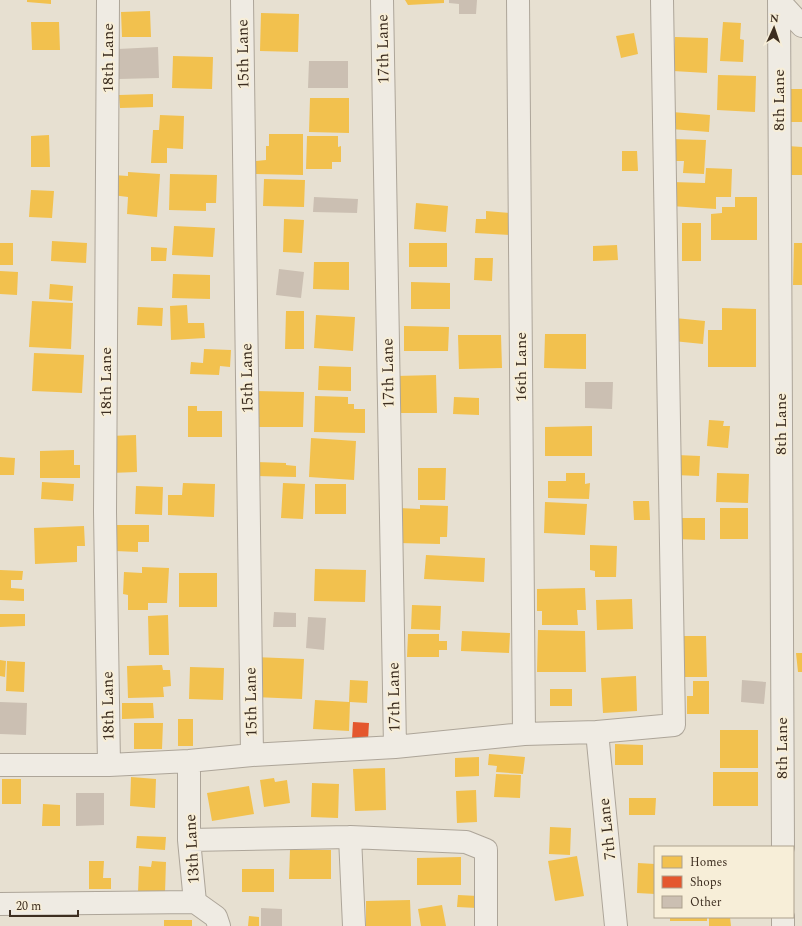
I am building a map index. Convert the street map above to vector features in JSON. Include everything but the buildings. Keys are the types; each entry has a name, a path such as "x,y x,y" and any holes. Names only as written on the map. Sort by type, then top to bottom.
{"street":[{"name":"18th Lane","path":"108,0 105,512 109,765"},
{"name":"15th Lane","path":"242,0 252,755"},
{"name":"17th Lane","path":"382,0 395,747"},
{"name":"16th Lane","path":"518,0 524,734"},
{"path":"0,764 109,765 189,761 252,755 395,747 524,734 597,732 674,725 662,0"},
{"path":"779,0 802,26"},
{"name":"8th Lane","path":"779,0 783,846"},
{"name":"7th Lane","path":"597,732 616,926"},
{"name":"13th Lane","path":"189,761 190,840 195,902 216,917 219,926"},
{"path":"350,837 354,926"},
{"path":"190,840 350,837 466,842 486,850 486,926"},
{"path":"0,904 195,902"}]}
